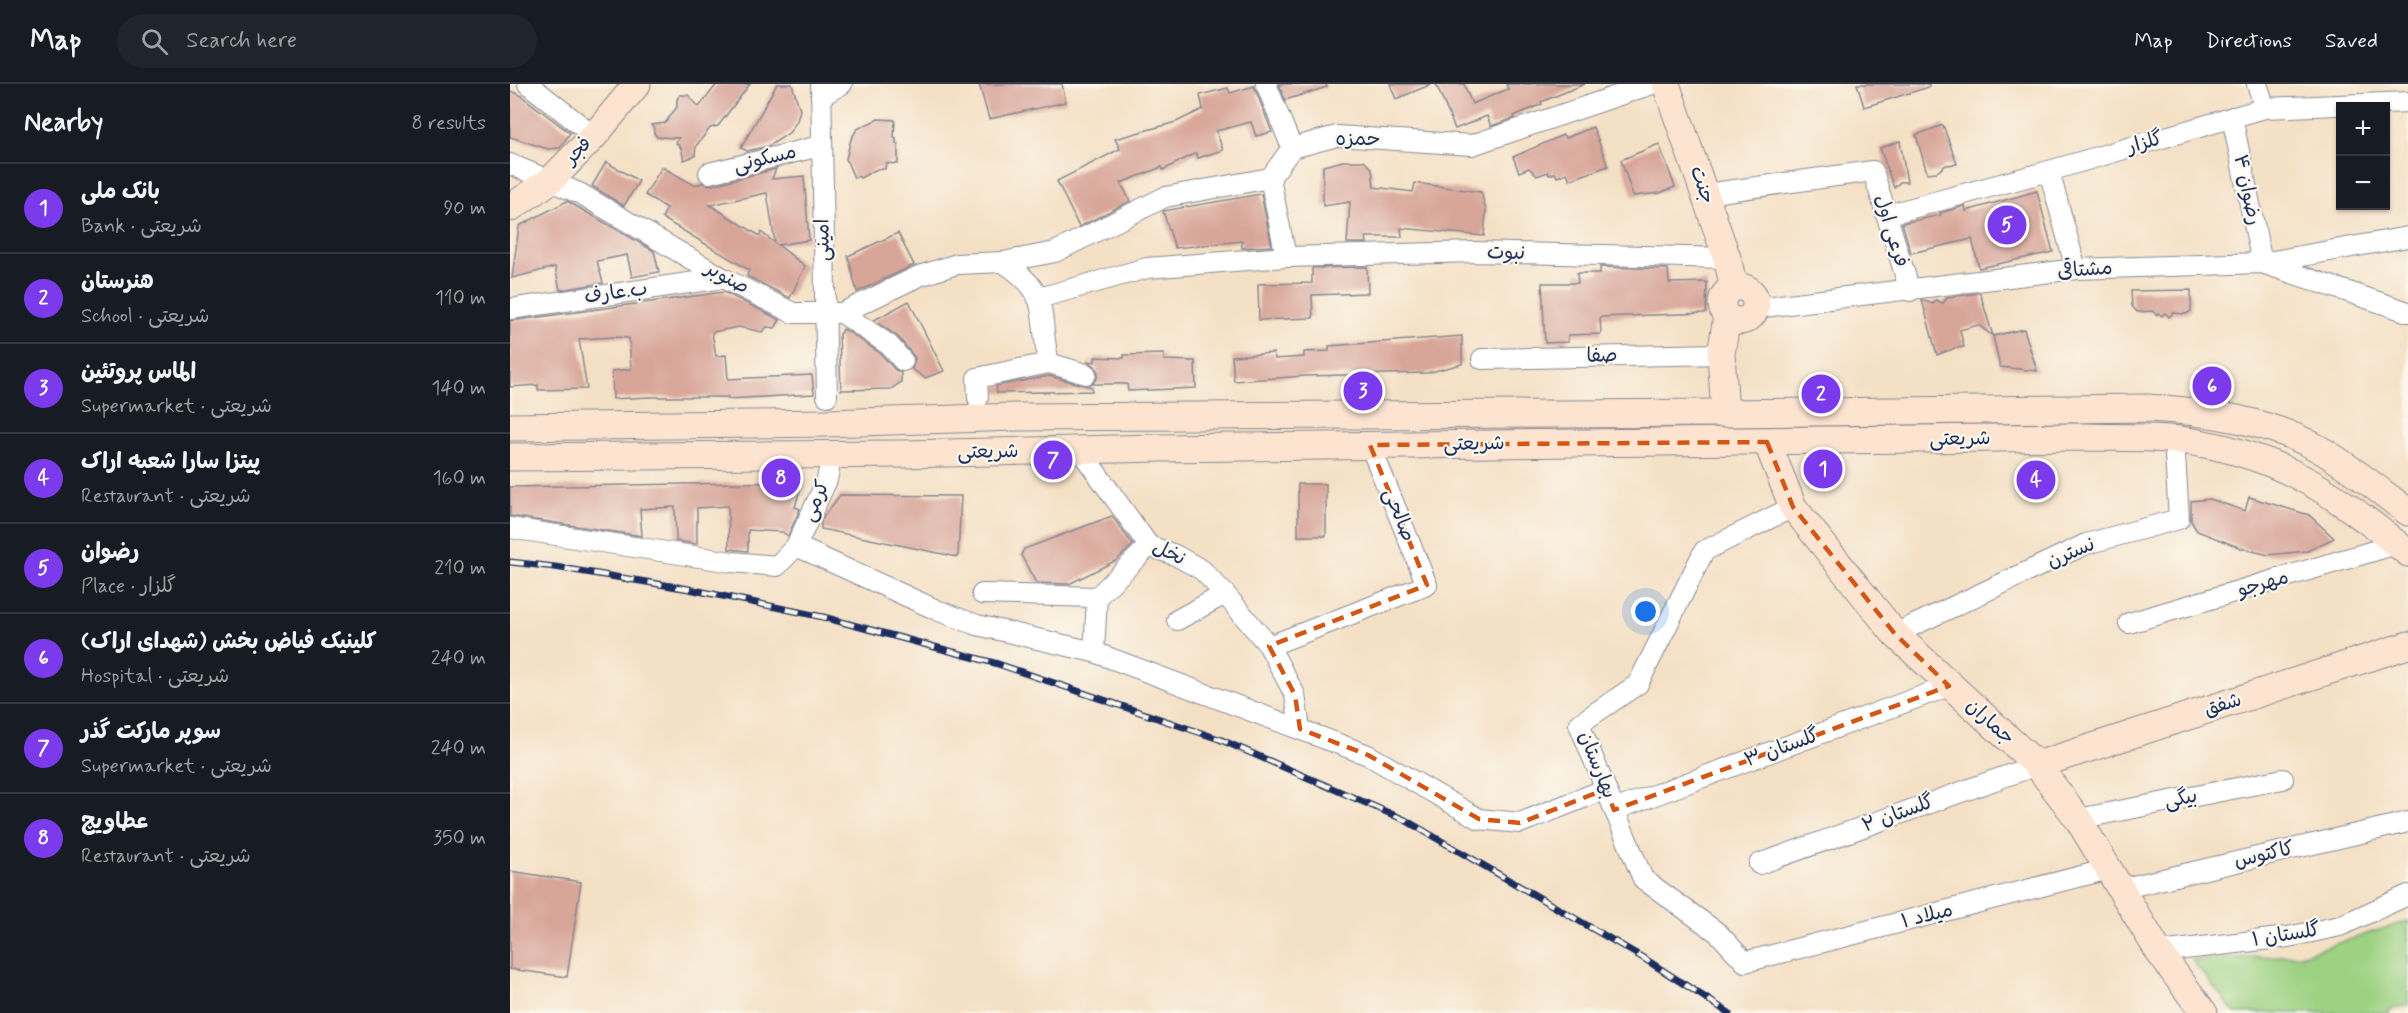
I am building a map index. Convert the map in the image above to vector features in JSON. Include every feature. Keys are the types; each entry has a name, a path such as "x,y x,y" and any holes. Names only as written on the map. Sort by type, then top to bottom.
{"main road":[{"name":"فجر","path":"510,208 551,180 594,136 637,84"},
{"name":"جنت","path":"1666,84 1727,258 1734,287"},
{"path":"1734,287 1746,288 1755,296 1756,308 1751,317 1742,321 1732,320 1724,313 1722,303 1725,293 1734,287"},
{"path":"1725,413 1721,354 1727,317"},
{"name":"شریعتی","path":"510,427 827,423 1017,417 2147,408 2208,414 2269,428 2320,449 2408,512"},
{"path":"899,421 893,427 891,442 902,454"},
{"path":"827,423 837,430 840,437 840,443 832,454"},
{"name":"شریعتی","path":"510,457 902,454 2084,437 2174,439 2249,455 2303,477 2338,498 2402,548"},
{"name":"جماران","path":"1767,442 1793,507 1895,634 2037,765 2078,819 2159,952 2204,1013"},
{"name":"شفق","path":"2037,765 2408,645"}],"street":[{"path":"528,84 594,136"},
{"path":"821,90 842,84"},
{"path":"833,313 919,276 957,264 1003,262 1055,252 1165,197 1270,178 1292,148 1266,84"},
{"name":"حمزه","path":"1292,148 1337,136 1472,145 1652,84"},
{"path":"2257,84 2265,108"},
{"name":"امینی","path":"821,90 820,146 833,313 827,396"},
{"name":"گلزار","path":"1886,215 2049,171 2265,108 2408,102"},
{"name":"رضوان ۴","path":"2232,117 2262,263"},
{"name":"مسکونی","path":"709,173 820,146"},
{"name":"صنوبر","path":"510,164 580,194 723,278 793,313 833,313"},
{"name":"فرعی اول","path":"1705,194 1873,171 1910,291"},
{"path":"2049,171 2076,269"},
{"path":"1270,178 1286,257"},
{"path":"2262,263 2408,237"},
{"name":"نبوت","path":"1039,298 1147,268 1286,257 1475,252 1727,258"},
{"path":"1003,262 1019,272 1039,298 1044,318 1043,340 1049,363"},
{"name":"مشتاقی","path":"1756,308 2076,269 2262,263 2408,312"},
{"name":"ب.عارف","path":"510,309 723,278"},
{"path":"833,313 857,321 888,345 903,361"},
{"name":"صفا","path":"1482,359 1721,354"},
{"path":"978,398 976,378 1049,363 1086,374"},
{"name":"نسترن","path":"1895,634 2086,544 2179,519 2174,439"},
{"name":"صالحی","path":"1269,646 1427,585 1370,446"},
{"name":"نخل","path":"1080,450 1149,546 1175,555 1202,570 1269,646 1295,695 1300,729"},
{"name":"کرمی","path":"796,546 827,480 832,454"},
{"name":"بهارستان","path":"1745,962 1718,933 1643,879 1579,724 1638,684 1704,551 1793,507"},
{"path":"510,528 732,562 777,566 796,546 939,611 967,621 1094,652 1368,755 1479,819 1520,823 1606,789"},
{"path":"1094,652 1097,597 1149,546"},
{"name":"مهرجو","path":"2129,623 2402,548"},
{"path":"982,594 1097,597"},
{"path":"1177,620 1225,594"},
{"name":"گلستان ۳","path":"1614,810 1949,686"},
{"name":"گلستان ۲","path":"1759,864 2037,765"},
{"name":"بیگی","path":"2078,819 2283,779"},
{"name":"کاکتوس","path":"2115,879 2408,822"},
{"name":"میلاد ۱","path":"1745,962 2115,879"},
{"name":"گلستان ۱","path":"2159,952 2288,937 2340,926 2408,895"}],"highlighted area":[{"path":"1767,442 1793,507 1895,634 1949,686 1614,810 1606,789 1520,823 1479,819 1368,755 1300,729 1295,695 1269,646 1427,585 1370,445"}],"green space":[{"path":"2408,921 2408,1005 2390,1009 2389,1013 2235,1013 2192,960 2300,955"}],"building":[{"path":"717,84 750,84 718,126 710,128 696,146 695,156 684,160 681,148 676,143 679,138 657,137 651,125 665,123 677,107 677,99 680,95 688,95 699,107"},
{"path":"777,84 792,84 800,110 797,121 789,133 769,146 747,151 741,148"},
{"path":"979,84 1062,84 1066,102 989,119"},
{"path":"1279,84 1326,84 1327,87 1285,100"},
{"path":"1390,84 1432,84 1396,99"},
{"path":"1436,84 1464,84 1472,104 1508,89 1506,84 1585,84 1541,102 1542,104 1514,116 1515,118 1491,126 1487,116 1455,129"},
{"path":"1857,84 1929,84 1929,87 1864,107"},
{"path":"1254,86 1272,132 1256,136 1251,122 1216,131 1223,150 1198,158 1196,153 1163,170 1162,167 1121,183 1130,201 1079,227 1057,181 1120,149 1115,139 1176,122 1203,109 1200,95 1228,88 1230,93"},
{"path":"510,91 520,95 570,133 560,148 548,149 510,137"},
{"path":"878,119 895,120 894,138 898,144 898,164 886,163 885,169 877,169 860,178 858,176 854,178 846,159 851,139 857,129"},
{"path":"1943,125 1957,164 1946,165 1937,172 1927,173 1916,135"},
{"path":"1593,127 1608,166 1570,180 1567,173 1557,177 1555,173 1549,175 1548,172 1537,176 1529,168 1519,172 1513,157 1563,135 1566,138"},
{"path":"1900,141 1907,182 1900,182 1894,188 1880,148"},
{"path":"1659,144 1675,187 1660,193 1633,196 1621,160"},
{"path":"1343,161 1364,161 1372,169 1374,187 1413,192 1415,183 1481,192 1486,210 1484,236 1401,228 1402,237 1366,237 1367,243 1347,243 1350,202 1323,206 1323,166"},
{"path":"606,162 639,181 624,206 592,186"},
{"path":"662,167 694,185 703,183 712,185 776,169 772,179 804,176 809,240 778,245 805,266 790,298 747,276 749,270 662,218 667,208 645,195","holes":["767,193 775,243 761,232 760,236 710,205"]},
{"path":"2037,191 2053,252 1979,268 1972,239 1911,253 1902,223 1941,215 1940,213 1965,206 1966,211"},
{"path":"1261,194 1272,246 1242,248 1242,241 1175,248 1163,211"},
{"path":"567,201 654,251 659,272 632,277 627,255 597,261 603,283 560,290 555,267 512,278 519,226"},
{"path":"898,233 914,265 857,292 848,256"},
{"path":"1367,267 1368,293 1312,295 1313,318 1259,320 1258,284 1312,283 1312,268"},
{"path":"1600,267 1668,269 1669,283 1707,282 1706,313 1600,317 1601,334 1568,335 1568,342 1545,343 1542,283 1578,283 1577,273 1600,273"},
{"path":"2191,290 2191,311 2186,314 2173,313 2169,317 2165,313 2162,316 2158,313 2156,315 2153,311 2137,312 2132,306 2131,291"},
{"path":"724,292 780,320 775,328 767,327 762,332 739,327 712,332 716,356 726,355 728,379 812,375 814,394 728,399 728,397 649,397 613,399 612,371 631,369 629,338 616,337 579,339 587,389 538,390 538,385 510,387 510,321"},
{"path":"1980,293 1993,336 1978,325 1960,330 1964,347 1937,355 1922,300 1933,304 1936,300 1943,303 1948,297"},
{"path":"909,301 944,371 925,378 912,369 915,358 898,337 874,320"},
{"path":"844,329 881,354 894,369 901,373 901,382 891,389 841,390 839,334"},
{"path":"2024,329 2037,371 2000,367 1993,336"},
{"path":"1462,336 1462,364 1427,373 1305,376 1234,381 1232,356 1274,353 1275,359 1304,357 1304,352 1329,351 1329,346"},
{"path":"1164,354 1164,360 1195,361 1196,388 1128,391 1127,384 1092,384 1098,372 1095,366 1087,361 1095,362 1095,357 1124,358 1124,355"},
{"path":"1049,376 1092,387 1092,391 997,393 996,386"},
{"path":"802,482 795,507 800,509 788,536 782,532 748,530 748,551 729,549 728,506 697,508 697,544 676,541 675,507 640,509 642,536 510,516 510,487"},
{"path":"1298,484 1326,484 1326,536 1298,536"},
{"path":"840,495 961,496 958,557 821,529 821,520"},
{"path":"2249,497 2309,515 2334,538 2307,551 2268,555 2241,548 2197,531 2191,521 2191,501 2210,499 2245,511"},
{"path":"1112,516 1133,545 1117,560 1069,584 1036,583 1021,555 1024,549"},
{"path":"510,871 581,882 567,977 510,969"}],"railway":[{"path":"510,562 689,589 823,617 998,664 1219,739 1405,820 1645,959 1729,1013"}],"place":[{"name":"رضوان","path":"2007,225"},
{"name":"کلینیک فیاض بخش (شهدای اراک)","path":"2212,386"},
{"name":"الماس پروتئین","path":"1363,391"},
{"name":"هنرستان","path":"1821,394"},
{"name":"سوپر مارکت گذر","path":"1053,460"},
{"name":"بانک ملی","path":"1823,469"},
{"name":"عطاویچ","path":"781,478"},
{"name":"پیتزا سارا شعبه اراک","path":"2036,480"}]}
